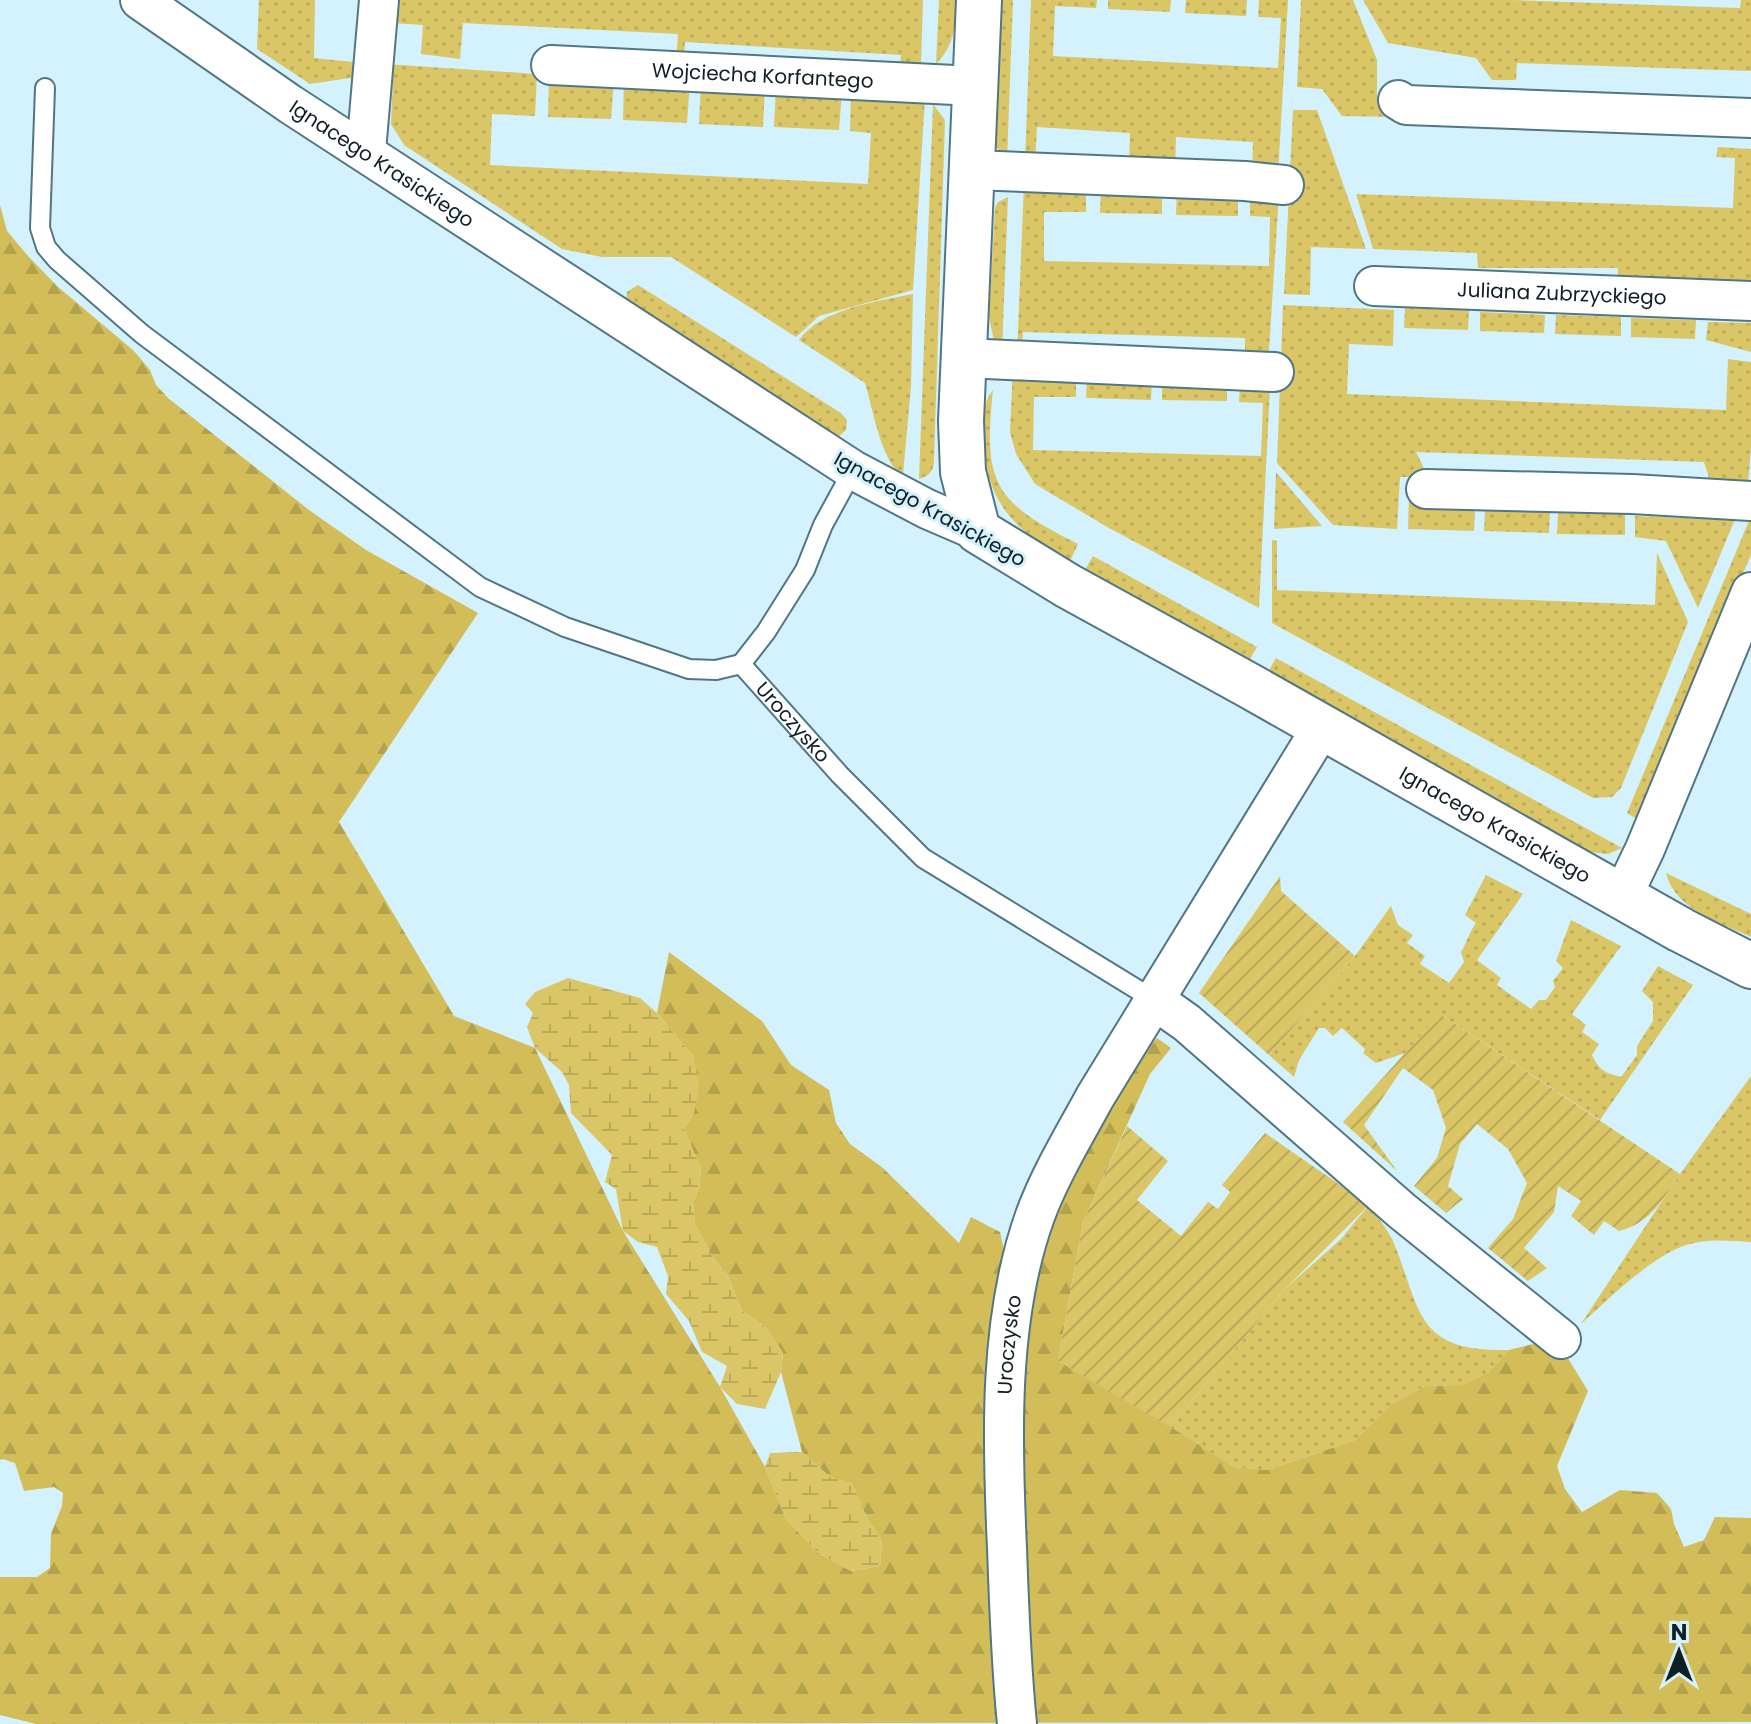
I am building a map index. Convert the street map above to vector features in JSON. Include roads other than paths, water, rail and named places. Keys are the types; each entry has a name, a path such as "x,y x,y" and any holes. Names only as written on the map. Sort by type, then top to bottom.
{"street":[{"name":"Ignacego Krasickiego","path":"140,0 192,38 853,470 927,509 978,531 1068,586 1622,897 1751,966"},
{"path":"366,151 379,0"},
{"path":"978,531 963,472 961,421 979,0"},
{"name":"Wojciecha Korfantego","path":"551,65 975,86"},
{"path":"1398,100 1406,105 1751,118"},
{"path":"972,170 1284,185"},
{"name":"Juliana Zubrzyckiego","path":"1374,286 1751,301"},
{"path":"964,358 1274,372"},
{"path":"1426,489 1632,494 1751,501"},
{"path":"1622,897 1645,849 1751,592"},
{"name":"Uroczysko","path":"1017,1724 1004,1453 1010,1327 1017,1281 1035,1215 1095,1097 1322,727"},
{"name":"Uroczysko","path":"1156,1001 1187,1023 1402,1211 1561,1339"}],"lane":[{"path":"45,88 40,228 46,247 57,260 142,334 480,587 565,627 689,669 716,670 741,664 766,632 805,570 823,525 853,470"},
{"name":"Uroczysko","path":"741,664 840,775 923,858 1156,1001"}]}
